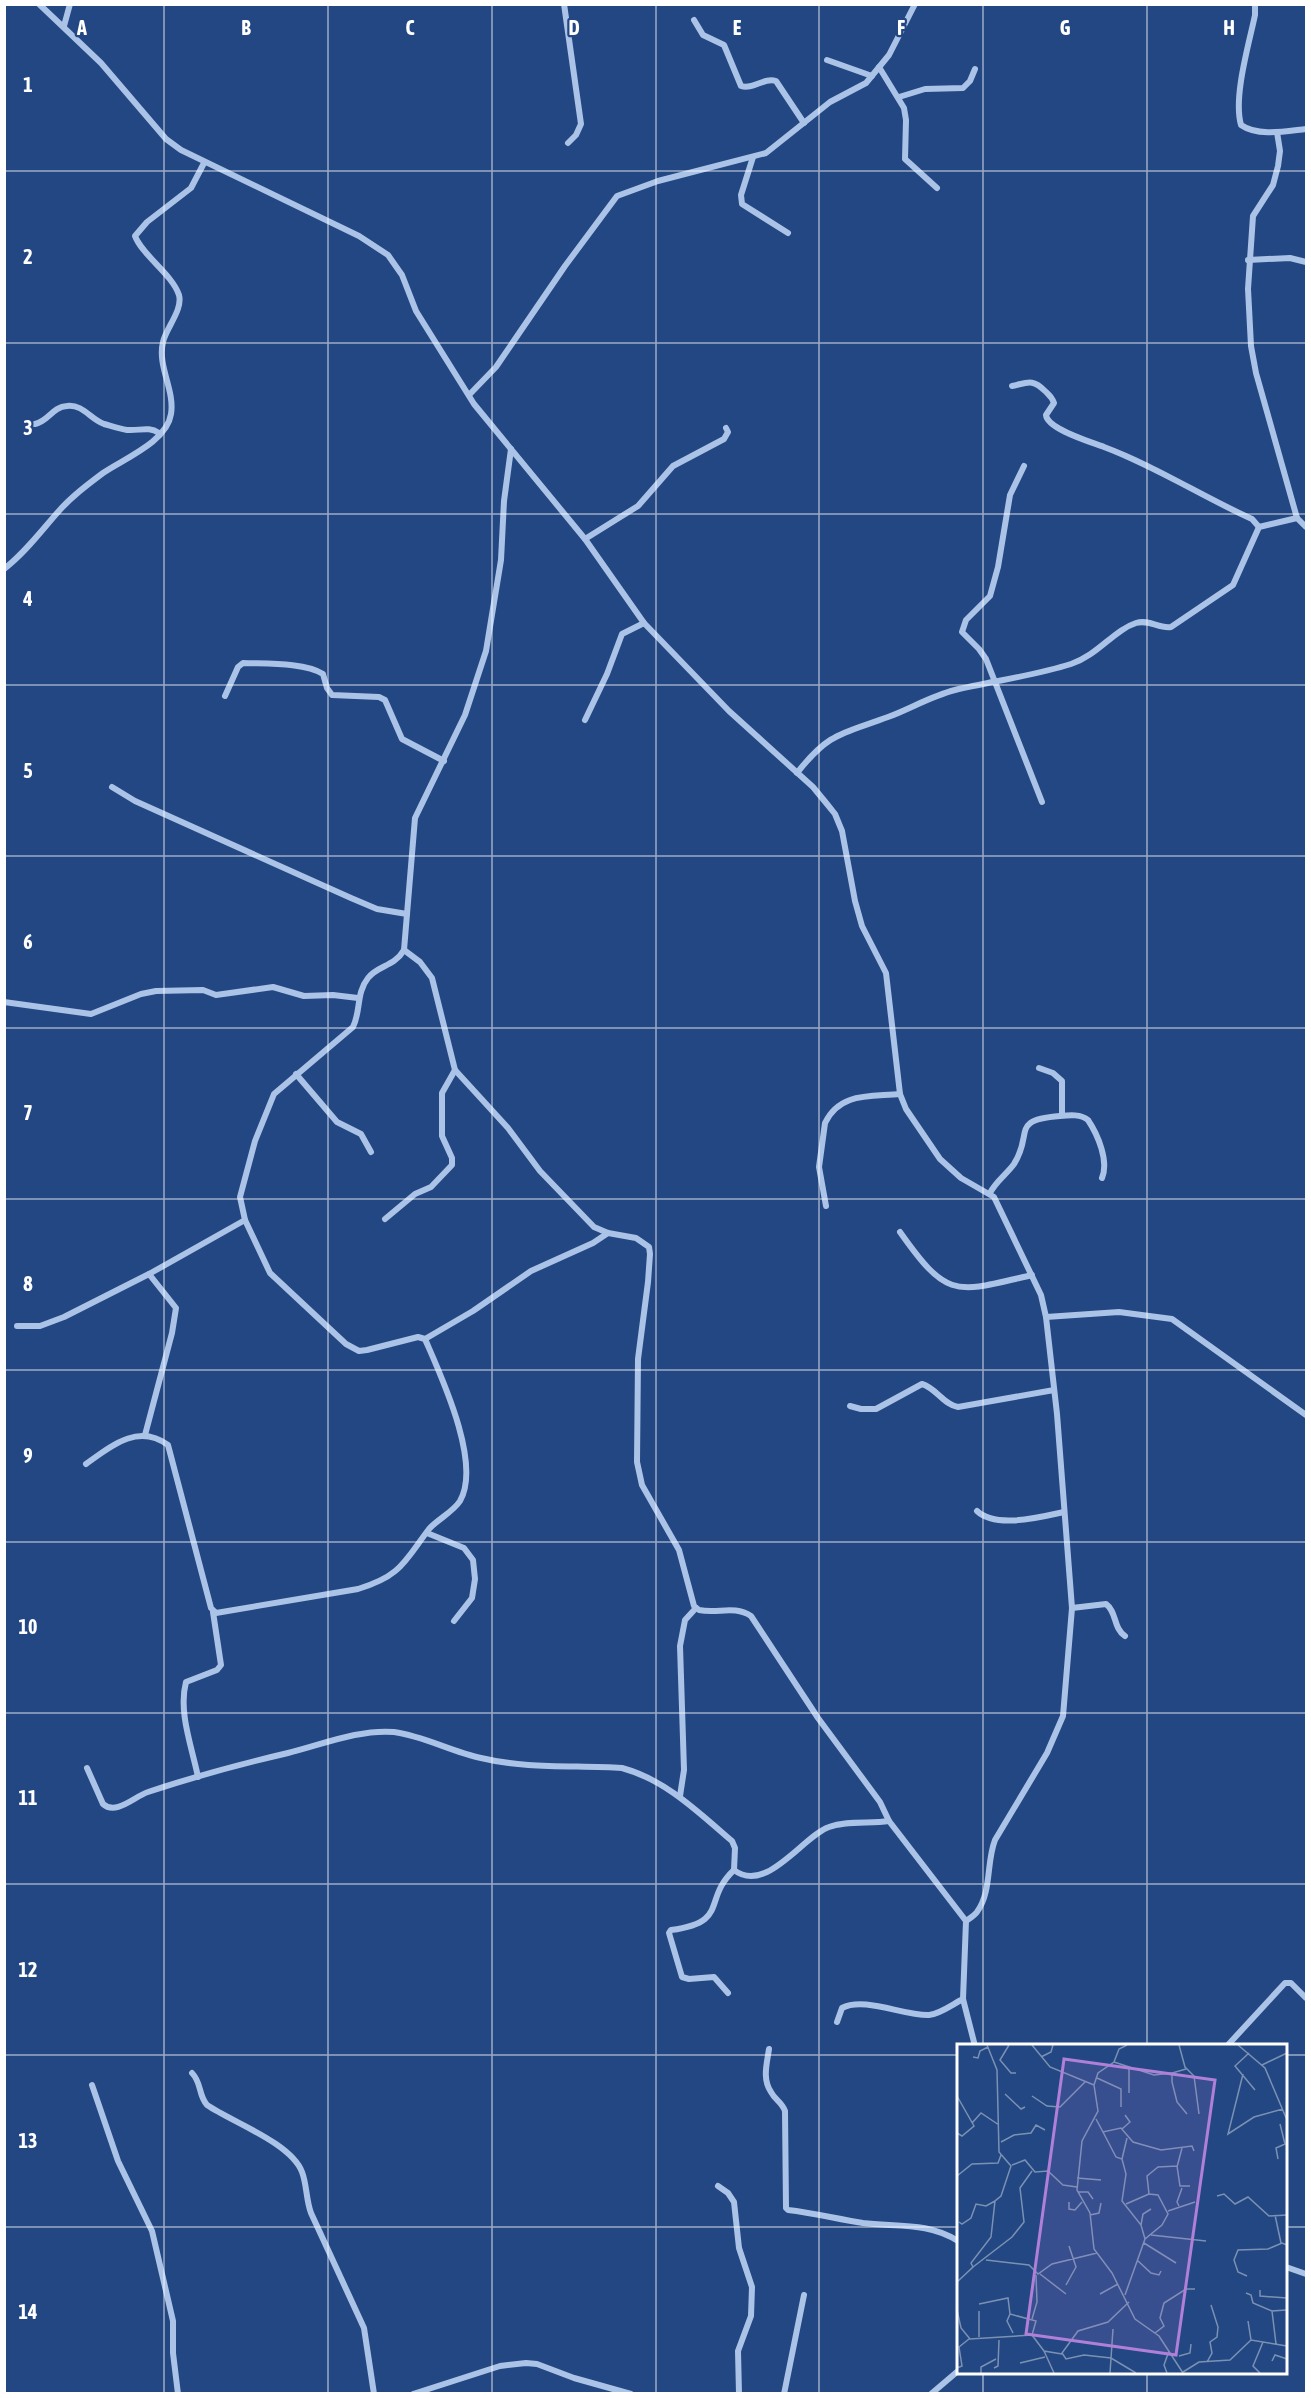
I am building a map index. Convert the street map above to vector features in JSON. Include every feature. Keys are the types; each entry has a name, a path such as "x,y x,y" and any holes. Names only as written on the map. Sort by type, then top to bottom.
{"street":[{"path":"39,4 101,63 166,139 204,163 359,236 388,255 402,275 416,311 469,395 585,539 644,623 729,711 797,773 835,814 842,831 860,920 887,980 900,1094 906,1109 940,1159 961,1178 994,1197 1041,1295 1046,1317 1072,1608 1063,1716 1047,1753 995,1840 990,1851 987,1886 981,1903 977,1912 966,1921"},
{"path":"64,26 70,4"},
{"path":"564,4 580,124 579,130 568,143"},
{"path":"469,395 496,367 565,266 617,196 658,181 753,157 774,147 830,102 861,86 872,76 889,55 915,4"},
{"path":"1255,4 1255,15 1242,79 1241,125 1252,130 1277,132 1306,129"},
{"path":"694,20 703,35 724,45 741,86 748,87 769,80 776,81 804,123"},
{"path":"827,60 872,76"},
{"path":"879,67 899,97 906,120 903,153 905,159 937,188"},
{"path":"899,97 925,89 963,88 970,81 975,69"},
{"path":"1277,132 1280,151 1273,184 1253,216 1248,260 1252,351 1297,518 1306,527"},
{"path":"753,157 741,195 742,204 788,233"},
{"path":"4,569 29,546 75,495 105,471 142,449 159,433 171,416 162,360 163,343 179,301 178,293 135,236 147,222 191,188 204,163"},
{"path":"1248,260 1290,258 1306,262"},
{"path":"1012,386 1038,383 1054,403 1046,415 1049,423 1080,439 1122,454 1252,519 1259,527"},
{"path":"35,424 45,421 57,408 70,405 78,406 103,424 127,430 147,428 159,433"},
{"path":"585,539 638,506 673,465 724,439 728,432 726,428"},
{"path":"511,449 504,501 501,560 486,651 473,695 416,818 404,950 396,961 368,977 361,988 353,1027 296,1074 270,1101 255,1141 240,1197 245,1220 270,1273 346,1344 359,1351 415,1337 425,1339 473,1311 531,1271 593,1243 608,1233"},
{"path":"1024,466 1010,495 998,567 990,596 962,626 962,632 986,659 1042,802"},
{"path":"1259,527 1297,518"},
{"path":"797,773 813,753 835,735 888,717 937,696 1071,664 1091,655 1134,623 1143,622 1171,627 1233,585 1259,527"},
{"path":"585,720 607,674 622,634 644,623"},
{"path":"225,696 238,667 243,663 315,670 322,674 327,688 336,696 379,697 385,700 402,739 444,761"},
{"path":"112,787 146,806 351,898 377,909 407,914"},
{"path":"404,950 420,962 432,978 455,1070 508,1128 540,1171 594,1227 608,1233 636,1238 649,1247 649,1272 638,1359 637,1462 642,1485 679,1550 689,1591 696,1608 705,1612 734,1609 752,1616 818,1718 880,1802 889,1821 966,1921 963,2000 974,2044"},
{"path":"4,1002 91,1014 141,994 156,991 203,990 216,994 273,987 304,996 333,995 358,998"},
{"path":"1039,1068 1053,1073 1062,1081 1062,1115"},
{"path":"385,1219 415,1194 431,1187 452,1165 452,1158 442,1136 442,1093 455,1070"},
{"path":"296,1074 337,1122 361,1134 371,1152"},
{"path":"826,1206 819,1167 825,1123 828,1117 834,1108 847,1100 900,1094"},
{"path":"990,1193 1014,1163 1024,1131 1032,1121 1038,1118 1062,1115 1085,1117 1091,1125 1103,1157 1102,1178"},
{"path":"17,1326 40,1326 51,1323 149,1274 245,1220"},
{"path":"900,1232 921,1259 944,1283 951,1286 973,1289 1032,1275"},
{"path":"145,1435 176,1308 149,1274"},
{"path":"1046,1317 1119,1312 1172,1319 1306,1415"},
{"path":"213,1612 222,1613 358,1589 377,1583 399,1569 410,1558 427,1533 459,1503 466,1485 466,1473 457,1419 425,1339"},
{"path":"850,1406 876,1409 922,1384 928,1386 952,1406 958,1407 1054,1390"},
{"path":"86,1464 118,1441 145,1435 163,1441 171,1449 213,1612 221,1665 217,1670 186,1682 184,1690 185,1718 198,1776"},
{"path":"976,1511 989,1518 1018,1520 1064,1512"},
{"path":"427,1533 464,1548 473,1560 475,1579 472,1598 454,1621"},
{"path":"1072,1608 1100,1603 1108,1605 1112,1610 1117,1629 1125,1636"},
{"path":"680,1796 684,1770 680,1646 685,1620 696,1608"},
{"path":"87,1768 103,1804 111,1808 120,1806 145,1792 198,1776 357,1736 394,1732 469,1755 501,1762 622,1768 635,1772 680,1796 732,1841 735,1848 734,1870 726,1878 708,1918 698,1925 671,1930 669,1933 682,1977 689,1979 714,1977 728,1993"},
{"path":"734,1870 746,1876 763,1873 797,1852 828,1827 889,1821"},
{"path":"1229,2044 1285,1983 1291,1983 1306,1998"},
{"path":"837,2022 842,2008 846,2006 870,2005 930,2015 963,2000"},
{"path":"770,2049 766,2080 770,2091 782,2103 785,2111 786,2208 860,2222 900,2224 933,2229 957,2240"},
{"path":"192,2073 199,2082 200,2094 207,2104 281,2148 299,2166 311,2213 364,2328 374,2394"},
{"path":"92,2085 118,2160 152,2231 173,2321 173,2353 178,2394"},
{"path":"718,2186 728,2193 734,2202 739,2248 752,2287 751,2316 738,2351 739,2394"},
{"path":"1287,2267 1306,2274"},
{"path":"784,2394 804,2295"},
{"path":"413,2394 500,2366 526,2363 537,2364 574,2378 631,2394"},
{"path":"931,2394 957,2372"}]}
